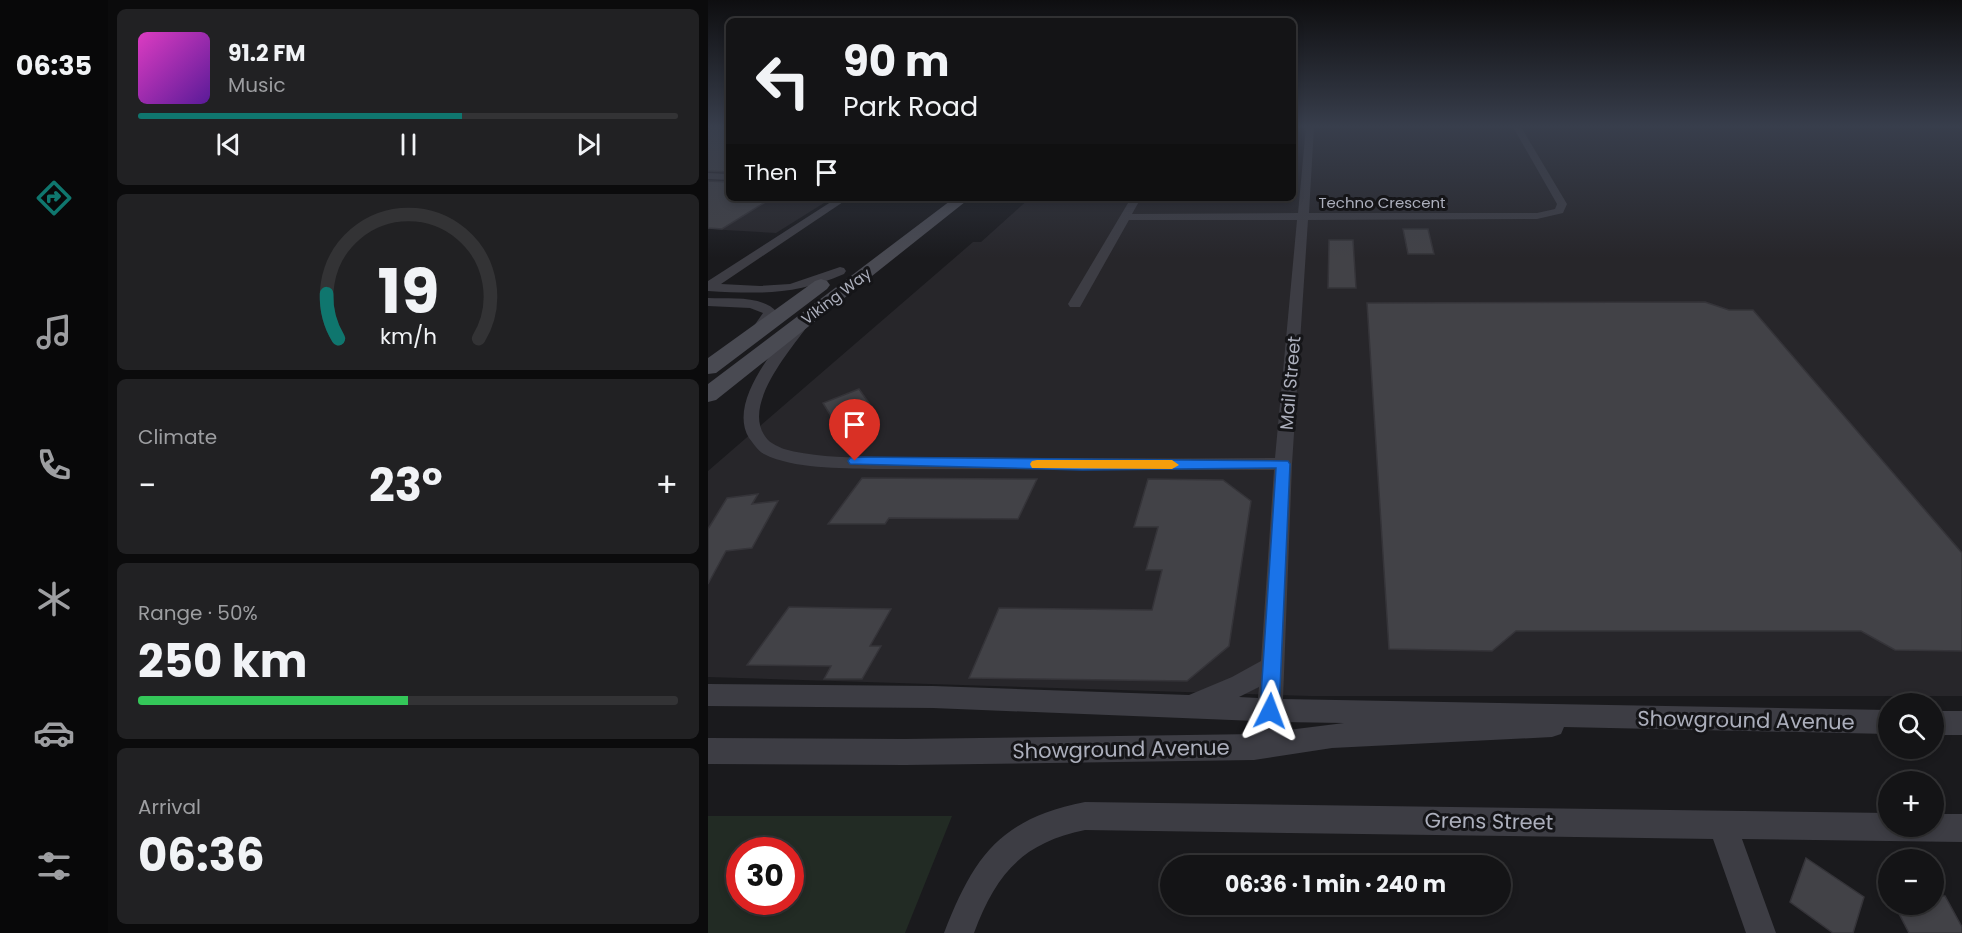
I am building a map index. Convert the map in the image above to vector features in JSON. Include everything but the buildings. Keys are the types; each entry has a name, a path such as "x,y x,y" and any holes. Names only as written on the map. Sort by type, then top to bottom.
{"main road":[{"name":"Viking Way","path":"708,368 934,201"},
{"name":"Viking Way","path":"708,395 959,201"}],"street":[{"name":"Mail Street","path":"1266,746 1270,711 1283,464 1307,171"},
{"name":"Techno Crescent","path":"1127,217 1537,216 1559,211 1562,204 1542,171"},
{"path":"708,176 726,177"},
{"path":"708,287 839,201"},
{"path":"1076,304 1135,201"},
{"path":"708,287 771,291 793,289 811,285 840,271"},
{"path":"708,302 766,308 770,316 755,334"},
{"path":"805,319 773,359 763,378 752,415 760,443 768,449 789,456 838,461 1082,465 1283,464"},
{"path":"1187,707 1241,685 1272,667"},
{"name":"Showground Avenue","path":"708,695 933,697 1270,711 1878,722"},
{"name":"Showground Avenue","path":"708,751 905,752 1266,746 1332,736 1573,724 1604,718"},
{"path":"1944,723 1962,723"},
{"name":"Grens Street","path":"959,933 978,886 1003,856 1021,839 1051,823 1085,816 1962,828"},
{"path":"1722,824 1761,933"}],"shaded area":[{"path":"708,171 726,171 726,201 827,201 776,233 708,229"},
{"path":"1296,171 1962,171 1962,696 1944,696 1944,693 1878,693 1878,696 1311,696 708,677 708,471 973,242 981,242 1027,201 1296,201"},
{"path":"708,816 952,816 905,933 708,933"}],"slow traffic":[{"path":"1037,464 1172,465"}],"route":[{"path":"855,461 1082,465 1283,464 1270,711"}]}
